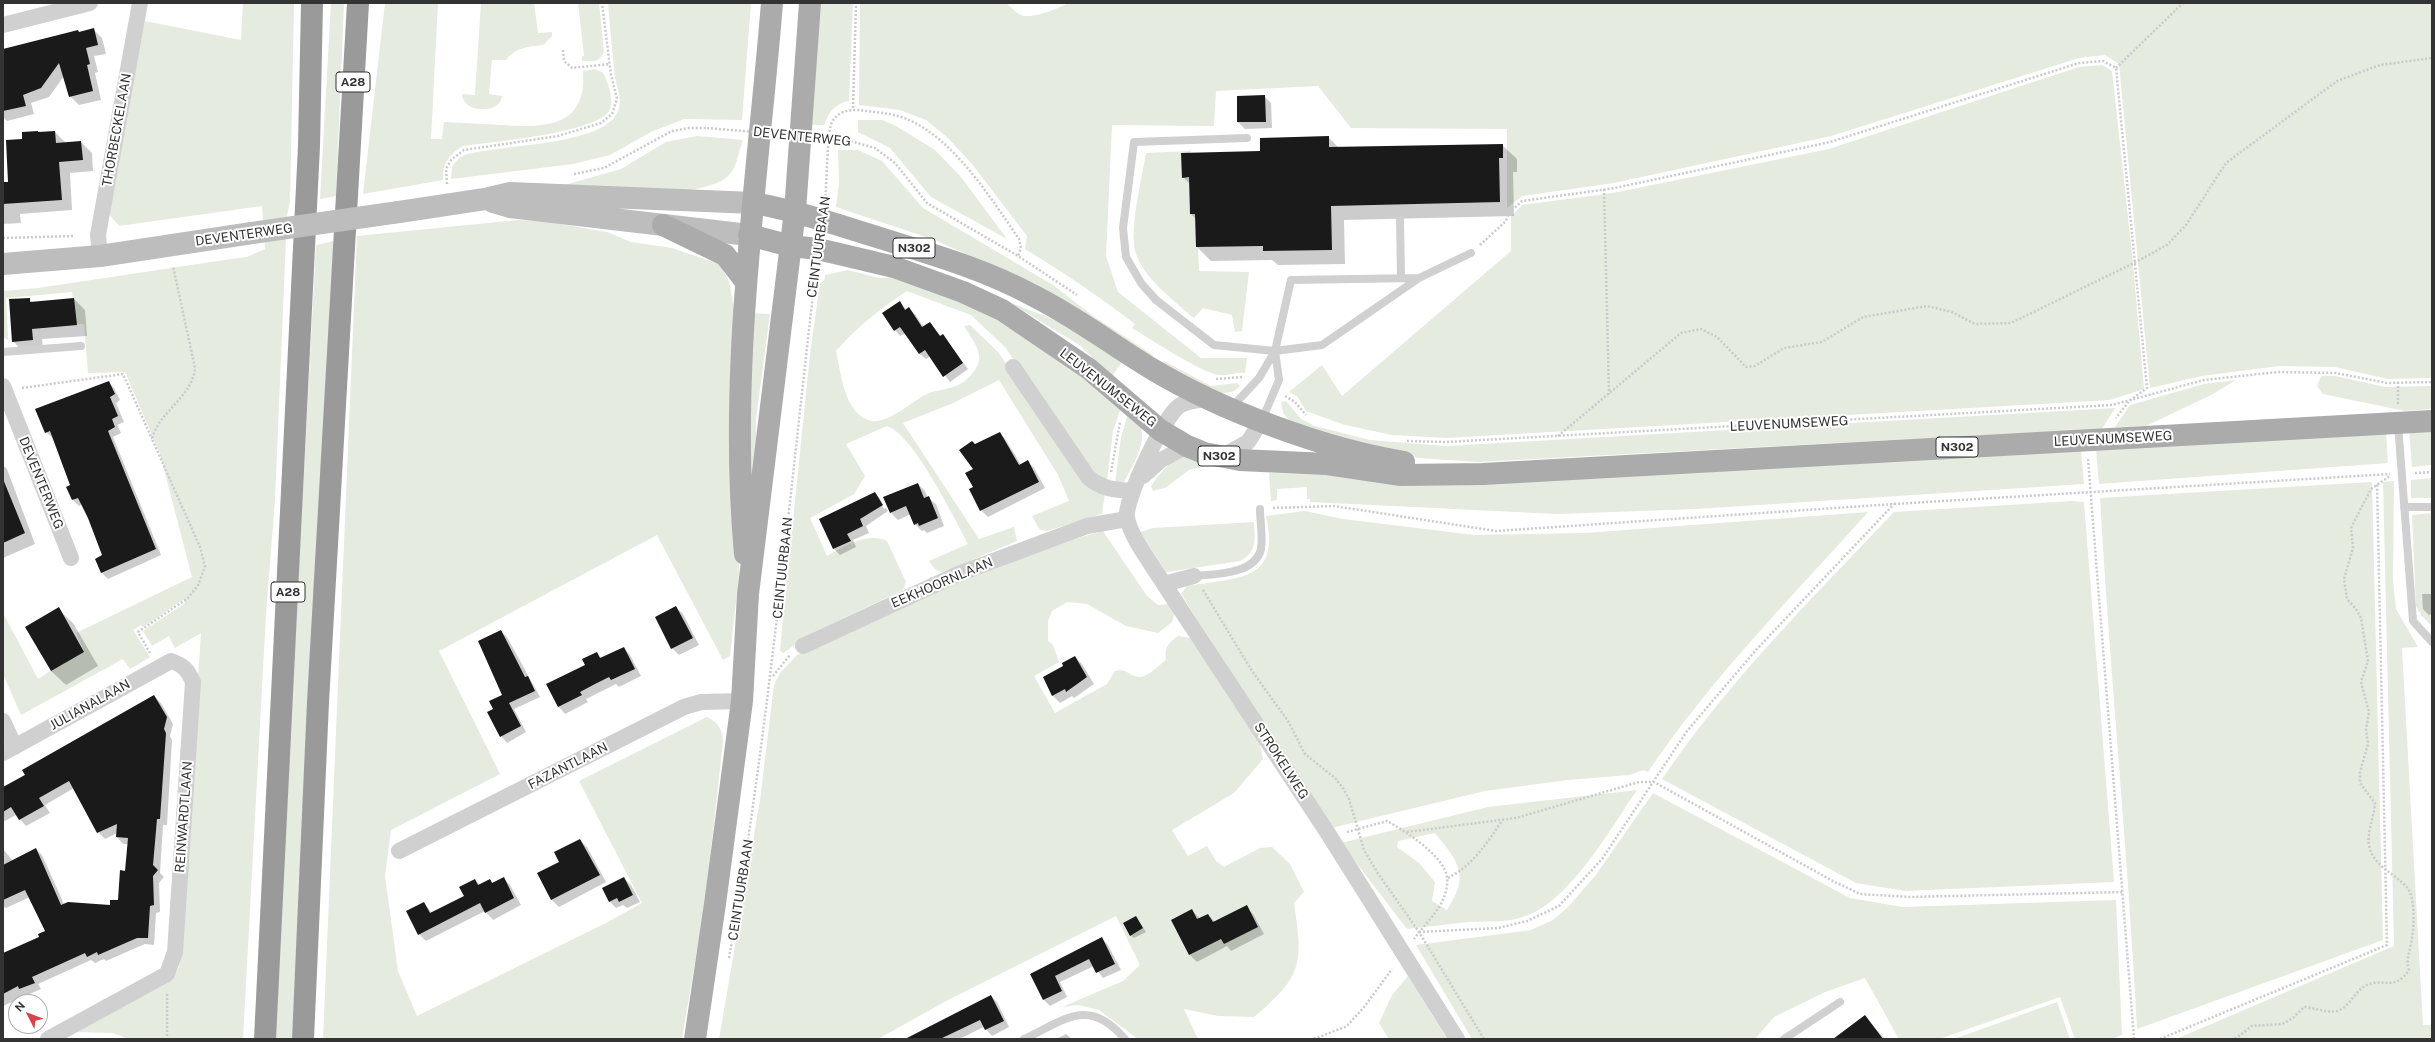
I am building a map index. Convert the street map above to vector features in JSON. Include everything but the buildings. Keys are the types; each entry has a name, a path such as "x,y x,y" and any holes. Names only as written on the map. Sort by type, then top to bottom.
{"highway":[{"name":"A28","path":"265,1039 309,146 312,3"},
{"name":"A28","path":"303,1039 318,694 358,3"}],"main road":[{"name":"CEINTUURBAAN","path":"748,594 739,479 741,343 749,235 754,203 772,3"},
{"name":"CEINTUURBAAN","path":"695,1039 742,701 748,594 795,211 810,3"},
{"name":"DEVENTERWEG","path":"3,264 100,256 485,199 510,192 754,203 795,211"},
{"name":"DEVENTERWEG","path":"485,199 510,207 749,235"},
{"name":"LEUVENUMSEWEG","path":"795,211 951,260 1031,294 1085,324 1152,369 1208,399 1262,420 1360,453 1482,474"},
{"path":"663,225 725,255 746,282"},
{"name":"LEUVENUMSEWEG","path":"749,235 791,246 818,249 894,267 963,292 1002,310 1089,370 1160,430 1187,446 1221,457 1327,464 1401,475 1482,474 2432,420"}],"street":[{"path":"3,25 90,3"},
{"name":"THORBECKELAAN","path":"100,256 98,235 140,3"},
{"path":"1013,367 1088,477 1100,486 1110,489 1136,485 1161,460 1187,446"},
{"name":"DEVENTERWEG","path":"4,388 71,558"},
{"path":"1127,519 1128,501 1160,430 1172,413 1180,406 1191,401 1208,399"},
{"path":"1221,457 1248,442 1262,420"},
{"name":"STROKELWEG","path":"1127,519 1138,542 1164,584 1329,835 1457,1039"},
{"name":"EEKHOORNLAAN","path":"803,646 958,574 1088,526 1127,519"},
{"path":"1164,584 1194,576"},
{"name":"JULIANALAAN","path":"9,750 158,667 171,661 178,664"},
{"name":"REINWARDTLAAN","path":"167,974 175,952 193,682 185,668 178,664"},
{"name":"FAZANTLAAN","path":"399,851 684,707 701,702 742,701"},
{"path":"3,721 9,750"},
{"path":"48,1039 167,974"}],"lane":[{"path":"1247,138 1134,142 1123,228 1126,257 1141,283 1156,300 1214,345 1276,351 1322,346 1419,278 1471,253"},
{"path":"1400,219 1401,278"},
{"path":"1262,420 1276,391 1279,380 1276,351 1291,280 1419,278"},
{"path":"3,352 81,346"},
{"path":"1231,408 1254,382 1276,351"},
{"path":"2398,423 2413,621 2432,642"},
{"path":"2404,507 2432,507"},
{"path":"1194,576 1241,569 1252,562 1257,556 1261,546 1260,509"},
{"path":"1784,1039 1840,1002"},
{"path":"1024,1039 1085,1013 1100,1017 1125,1039"}],"path":[{"path":"448,188 446,169 451,160 464,150 558,136 608,120 612,114 617,99 610,64 602,3"},
{"path":"853,109 856,3"},
{"path":"2116,68 2183,3"},
{"path":"563,50 564,61 572,68 610,64"},
{"path":"1558,437 1681,333 1701,329 1717,337 1746,366 1755,366 1784,348 1822,342 1863,317 1927,306 1952,312 1975,324 2011,322 2136,262 2167,245 2186,225 2226,163 2337,81 2380,65 2432,58"},
{"path":"1471,253 1506,221 1509,213 1522,201 1604,189 1830,142 2079,63 2103,61 2116,68"},
{"path":"2116,68 2136,262 2147,388 2129,401 2093,440 2088,491 2134,1039"},
{"name":"CEINTUURBAAN","path":"823,220 828,182 829,129 835,117 853,109"},
{"name":"DEVENTERWEG","path":"582,173 612,165 672,132 689,128 708,128 847,140 875,148 895,164 927,203 1018,256 1021,248 1019,239 968,168 942,142 921,127 895,115 853,109"},
{"path":"1604,189 1609,394"},
{"path":"3,238 98,235"},
{"name":"CEINTUURBAAN","path":"728,962 756,800 772,677 818,249"},
{"path":"152,439 155,428 187,389 195,375 195,368 173,265"},
{"name":"LEUVENUMSEWEG","path":"1399,440 1446,442 1558,437 2104,406 2129,401 2204,380 2278,372 2336,373 2387,383 2432,382"},
{"path":"4,388 123,374 200,547 204,566 198,585 188,598 138,632 158,667"},
{"path":"1208,377 1222,380 1237,376 1254,382"},
{"path":"1276,391 1295,402 1309,418"},
{"path":"1260,509 1314,505 1334,506 1496,531 2088,491 2394,474 2377,483 2371,489 2351,528 2353,548 2344,579 2347,600 2356,609 2361,618 2368,661 2361,682 2369,712 2366,730 2368,744 2360,772 2360,783 2375,803 2369,845 2373,854 2387,873 2404,883 2411,894 2414,918 2407,962 2409,970 2405,976 2393,984 2372,983 2364,987 2347,1005 2339,1010 2328,1012 2318,1008 2304,1007 2293,1018 2282,1024 2252,1026 2235,1039"},
{"path":"2160,1039 2386,945 2387,873 2377,483"},
{"path":"1419,932 1498,928 1527,921 1559,906 1602,859 1688,731 1756,650 1894,504"},
{"name":"STROKELWEG","path":"1194,576 1252,671 1284,715 1305,754 1335,778 1343,788 1349,799 1364,850 1377,872 1419,932 1484,1039"},
{"path":"772,677 788,657 803,646"},
{"path":"1407,832 1503,820 1639,782 1654,782 1831,880 1860,894 1909,897 2122,892"},
{"path":"1447,878 1463,870 1480,852 1503,820"},
{"path":"1329,835 1357,830 1387,821 1407,832 1430,852 1444,869 1447,878 1441,903 1419,932"},
{"path":"1314,1039 1347,1026 1365,1006 1403,954"},
{"path":"167,974 167,1039"}],"shaded area":[{"path":"243,3 294,3 290,202 287,215 275,499 266,614 243,1039 129,1039 113,1033 74,1032 174,976 179,967 201,633 175,648 169,636 152,646 143,631 185,603 184,599 143,627 141,625 133,630 150,657 130,669 123,659 21,715 3,674 3,613 38,679 83,649 76,633 192,577 160,454 125,372 88,373 84,324 76,324 72,292 6,298 8,340 3,337 3,291 38,288 247,257 265,249 262,206 119,226 108,213 145,21 241,40"},
{"path":"331,3 344,3 336,196 320,199"},
{"path":"385,3 438,3 431,139 442,139 444,122 534,126 561,120 571,113 578,103 582,90 583,71 595,69 603,73 611,96 610,109 602,117 587,124 566,130 519,139 463,146 454,152 447,160 443,180 363,194"},
{"path":"481,3 534,3 538,33 552,32 552,36 543,45 518,50 506,60 492,60 489,94 502,96 500,102 489,109 474,108 468,105 462,94 475,95"},
{"path":"578,3 599,3 604,52 598,60 595,61 582,61 582,56 584,56"},
{"path":"608,3 751,3 742,120 684,119 651,132 610,155 573,164 451,179 452,167 457,160 465,155 480,151 551,142 575,137 596,130 611,121 619,108 620,99 615,76"},
{"path":"819,3 853,3 849,101 836,106 828,116 824,125 810,125"},
{"path":"860,3 1006,3 1017,13 1025,16 1031,16 1045,13 1068,3 2432,3 2432,378 2388,379 2335,367 2279,366 2202,376 2150,388 2119,64 2105,55 2079,58 1831,136 1614,183 1522,196 1507,208 1507,129 1351,128 1318,86 1216,91 1214,126 1112,125 1106,256 1118,292 1201,358 1247,358 1245,373 1220,375 1201,369 1132,328 1135,324 1122,314 1081,285 1025,249 1027,236 972,164 948,138 926,120 900,110 859,105"},
{"path":"2102,65 2112,71 2133,263 2144,389 2110,400 1446,438 1392,435 1345,425 1306,411 1297,396 1289,392 1322,365 1342,396 1511,251 1511,217 1522,205 1613,193 1829,149 2079,67"},
{"path":"858,120 882,120 896,126 935,150 961,177 1007,239 931,197 890,148 858,132"},
{"path":"697,136 743,140 732,171 717,183 697,189 647,193 554,188 621,169 666,142"},
{"path":"838,150 858,150 882,161 923,208 1053,285 1093,316 1153,355 1150,360 1016,277 935,240 836,207 839,183"},
{"path":"1191,151 1191,213 1197,215 1199,271 1249,272 1242,331 1235,332 1232,315 1203,308 1194,318 1153,281 1140,263 1136,254 1134,245 1135,219 1146,153"},
{"path":"518,220 543,221 607,232 631,242 672,248 719,264 729,281 736,319 739,575 730,656 723,660 657,535 439,651 500,774 391,830 385,876 398,971 417,1016 606,923 642,903 579,781 707,717 721,730 723,742 705,903 682,1039 323,1039 357,236"},
{"path":"334,241 292,1039 274,1039 316,245"},
{"path":"848,270 879,278 900,277 988,312 1122,405 1113,431 1107,480 1098,480 1005,347 971,315 907,291 887,305 861,326 836,351 845,390 854,409 860,416 868,420 882,420 898,413 925,395 953,387 965,381 975,370 979,361 977,347 964,326 970,325 998,352 1045,421 1105,493 1102,514 1047,531 1039,529 1032,516 1069,501 1058,475 999,380 951,404 903,423 979,539 1014,527 1017,541 943,572 938,571 929,561 968,544 944,498 921,460 909,444 897,432 887,426 846,444 865,476 854,494 810,518 827,556 849,544 864,539 871,538 887,541 906,582 903,590 814,632 783,653 780,651 782,629 810,354 820,283 824,281 825,275"},
{"path":"1009,302 1055,320 1124,360 1111,377 1081,346"},
{"path":"748,313 770,314 756,419 757,483 745,482"},
{"path":"1164,361 1211,386 1237,383 1240,386 1232,392 1212,392 1201,388 1161,366"},
{"path":"2321,376 2335,376 2385,387 2432,386 2432,409 2405,411 2323,394 2317,386"},
{"path":"2236,380 2211,395 2146,426 2115,427 2130,405 2204,384"},
{"path":"1286,401 1301,419 1315,426 1370,440 1447,446 2115,408 2102,429 1478,462 1418,458 1339,441 1292,423 1283,413 1281,402"},
{"path":"1128,414 1141,427 1142,441 1134,463 1124,482 1115,483 1121,437"},
{"path":"2432,428 2432,465 2412,467 2409,429"},
{"path":"2386,432 2388,463 2099,484 2096,450"},
{"path":"2081,450 2084,484 1696,509 1557,514 1310,502 1310,499 1307,499 1307,487 1277,489 1277,500 1271,501 1269,473 1328,474 1483,484"},
{"path":"1181,455 1211,459 1205,466 1189,470 1165,488 1153,491 1151,486 1158,477 1168,465"},
{"path":"2432,478 2432,498 2411,498 2411,480"},
{"path":"2394,481 2393,580 2396,609 2418,647 2402,648 2423,1025 2432,1025 2432,1039 2176,1039 2394,946 2383,482"},
{"path":"2372,482 2383,940 2137,1029 2129,896 2100,498"},
{"path":"2072,501 2084,502 2114,882 1905,891 1856,883 1662,779 1715,708 1743,674 1802,608 1894,512"},
{"path":"1305,511 1343,519 1474,535 1585,533 1868,512 1725,671 1672,737 1648,772 1644,770 1629,775 1568,780 1485,791 1331,828 1181,594 1187,586 1238,578 1251,573 1261,565 1267,554 1269,538 1266,516"},
{"path":"2432,513 2432,626 2421,615 2416,606 2412,515"},
{"path":"1254,522 1254,545 1250,554 1240,561 1166,572 1140,532 1153,528"},
{"path":"1103,531 1147,596 1158,605 1169,604 1175,613 1172,622 1158,633 1126,626 1087,604 1067,602 1052,611 1048,621 1048,641 1053,645 1059,662 1034,676 1055,713 1107,684 1115,671 1125,671 1139,677 1146,675 1166,660 1166,649 1178,636 1190,638 1259,740 1263,759 1234,793 1172,830 1188,856 1207,846 1216,861 1224,867 1260,848 1272,847 1290,864 1304,892 1294,903 1297,924 1298,955 1296,968 1291,979 1270,1003 1254,1017 1218,1016 1184,1009 1198,1039 1138,1039 1099,1010 1078,1005 1062,1007 1123,981 1140,965 1116,916 946,1001 878,1039 719,1039 760,800 774,685 780,673 797,655 948,586 986,570 1064,542"},
{"path":"1637,790 1587,863 1572,881 1556,897 1540,909 1523,917 1509,920 1468,922 1407,929 1341,843 1488,807","holes":["1435,833 1450,852 1459,870 1460,878 1458,888 1447,910 1432,901 1435,882 1419,863 1397,847 1398,841"]},
{"path":"1653,793 1850,898 1903,907 2116,900 2122,1035 2111,1039 2075,1039 2060,997 1939,1039 1899,1039 1865,978 1825,992 1774,1017 1755,1039 1472,1039 1416,945 1531,930 1553,920 1568,907 1595,876"},
{"path":"1408,976 1447,1039 1389,1039 1379,1023 1392,995"},
{"path":"2057,1002 2070,1039 1954,1039"}]}
